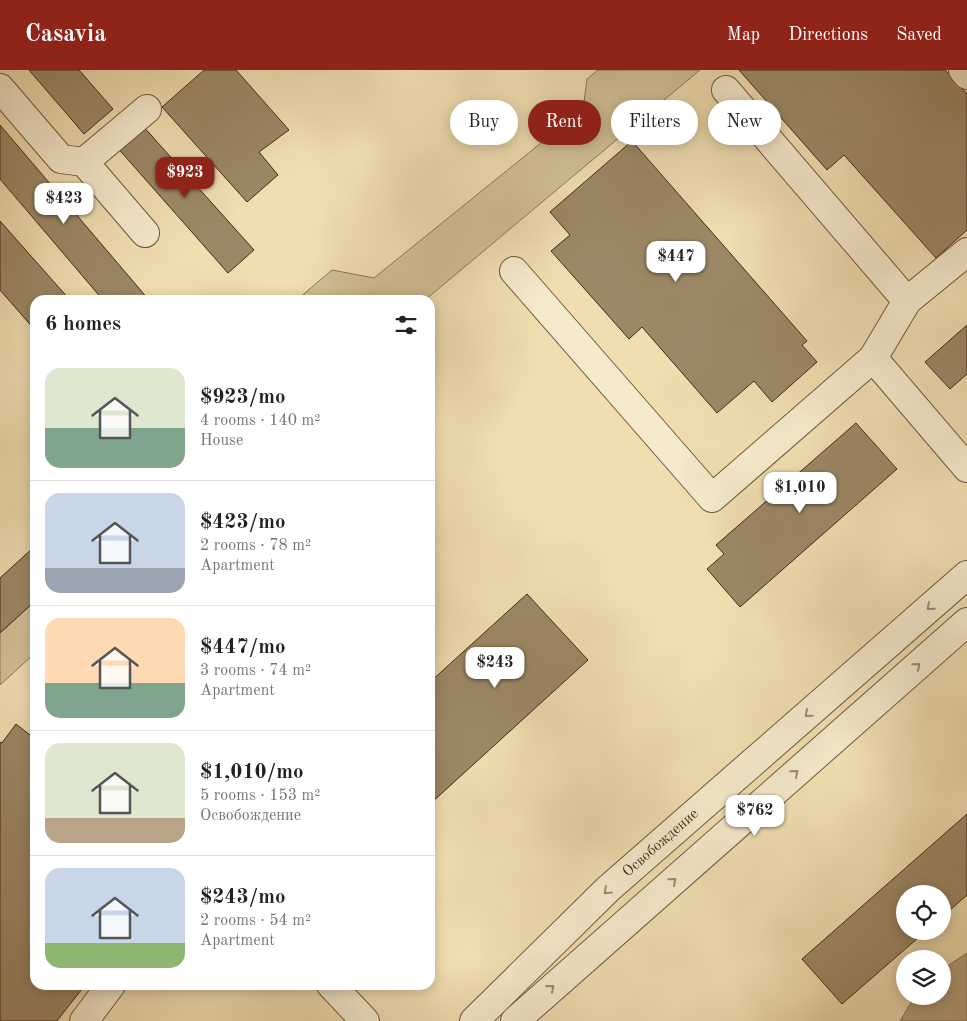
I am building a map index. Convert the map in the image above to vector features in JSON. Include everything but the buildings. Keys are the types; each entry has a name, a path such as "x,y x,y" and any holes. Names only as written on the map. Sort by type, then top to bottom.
{"street":[{"path":"963,70 967,74"},
{"path":"0,88 61,159 84,162 145,233"},
{"path":"726,90 907,302"},
{"path":"84,162 147,109"},
{"path":"514,271 712,498 873,358 907,302 967,252"},
{"path":"873,358 967,468"},
{"name":"Освобождение","path":"474,1021 608,889 967,575"},
{"path":"515,1021 967,622"},
{"path":"84,1021 107,990"},
{"path":"336,990 365,1021"}],"shaded area":[{"path":"598,70 700,70 664,100 611,100 611,144 431,295 303,295 332,270 374,278 538,145 601,145 601,100 584,100 587,79"},
{"path":"30,606 30,658 0,685 0,633"},
{"path":"967,953 967,1021 900,1021 910,1005 951,1005 951,964"}]}
